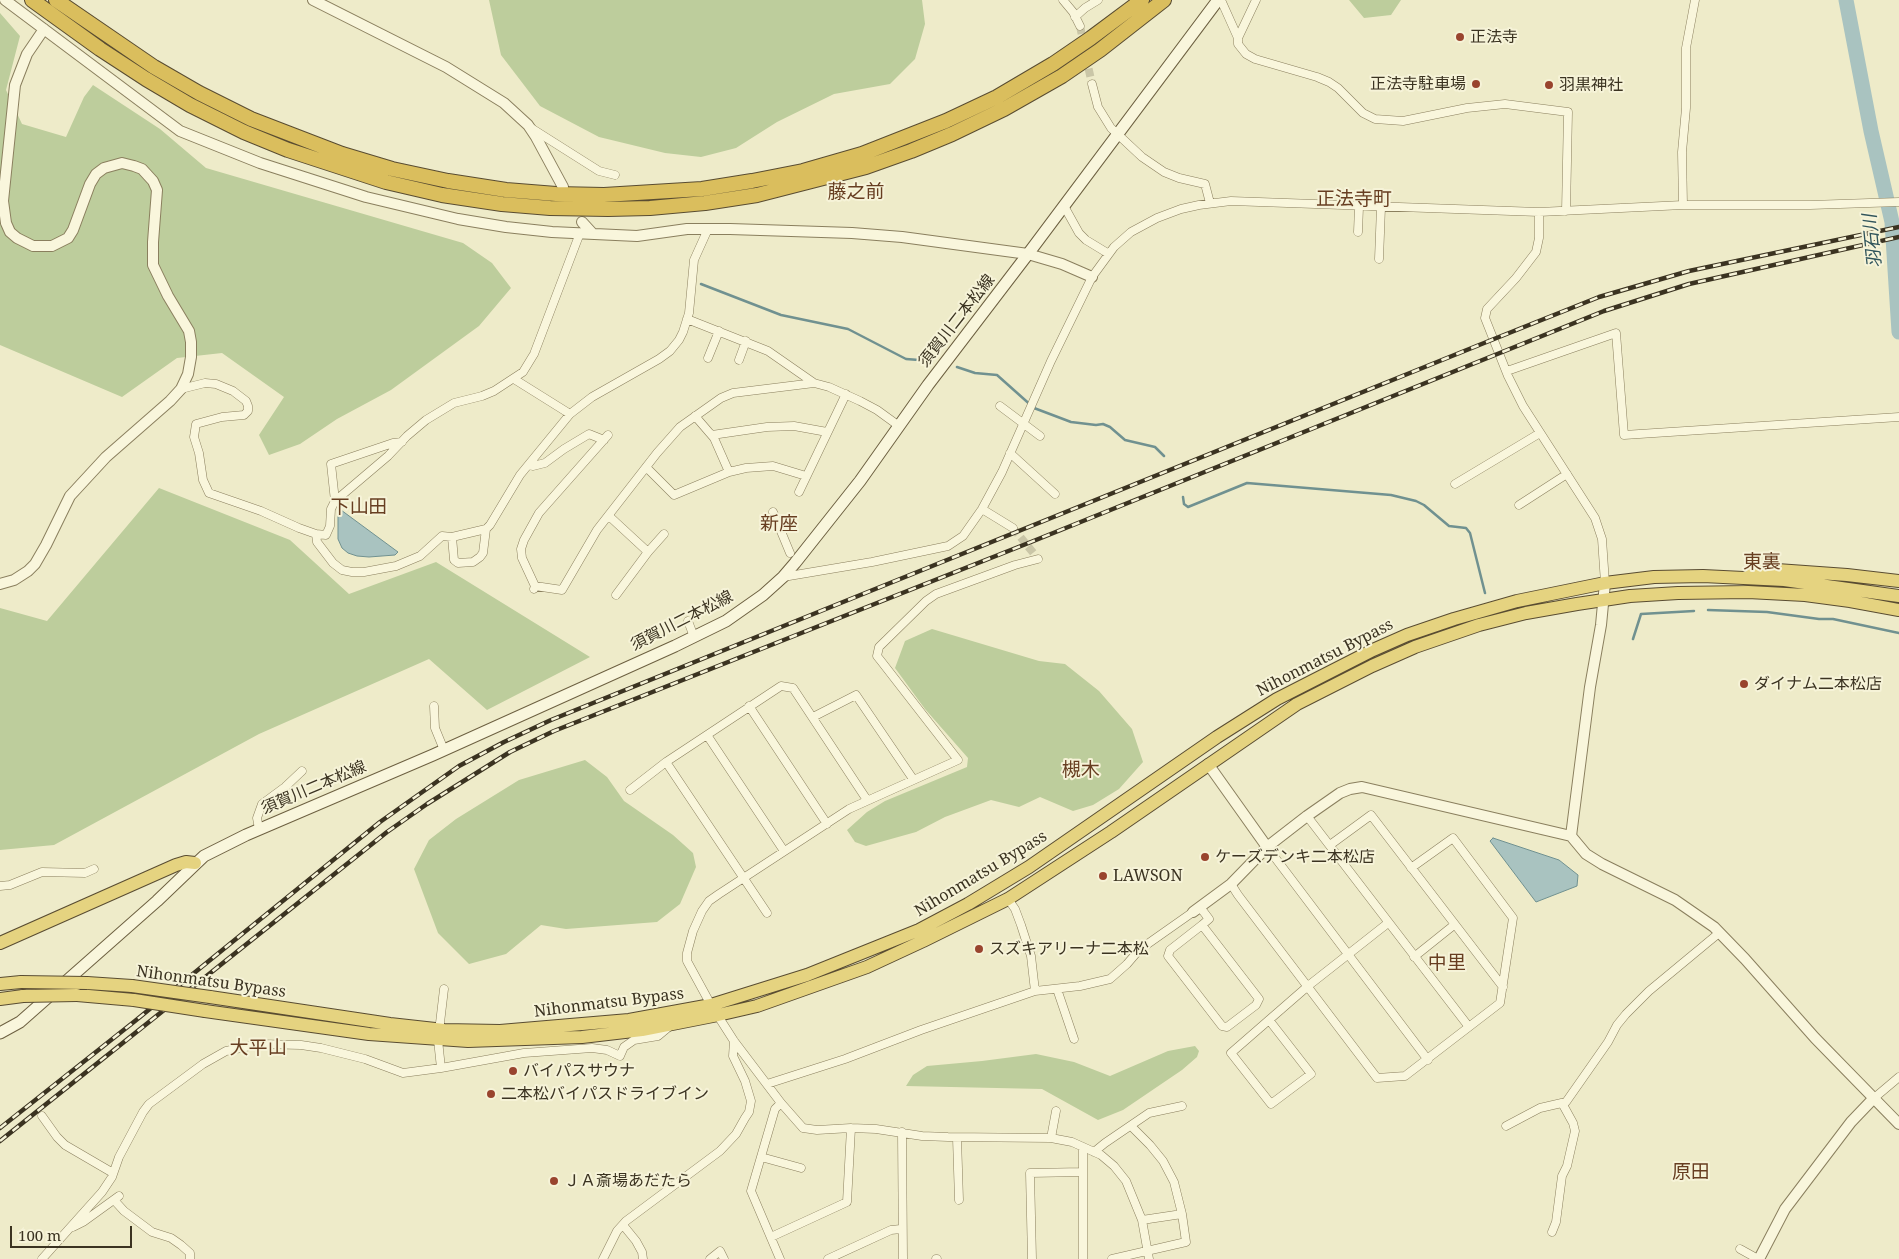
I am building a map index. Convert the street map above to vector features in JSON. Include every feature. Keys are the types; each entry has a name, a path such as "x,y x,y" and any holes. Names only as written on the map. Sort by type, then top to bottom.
{"highway":[{"path":"32,0 100,49 190,105 244,132 288,150 335,167 386,182 442,195 512,205 608,209 650,208 705,203 757,195 866,168 952,134 1004,109 1062,76 1100,50 1164,0"},
{"path":"56,0 154,67 199,94 252,119 342,154 448,181 506,190 604,195 702,189 803,171 862,154 930,128 997,97 1053,64 1142,0"},
{"path":"1654,577 1682,573 1777,570 1899,581"},
{"name":"Nihonmatsu Bypass","path":"0,984 21,982 87,983 132,986 390,1024 438,1035 477,1041 582,1037 642,1030 714,1010 765,989 839,964 919,930 968,904 1029,867 1239,722 1308,682 1374,650 1422,630 1508,603 1605,583 1654,577 1703,576 1784,580 1899,596"},
{"name":"Nihonmatsu Bypass","path":"0,999 23,996 77,995 134,1000 369,1034 438,1035 556,1027 757,1006 867,966 1008,899 1111,832 1297,704 1372,666 1415,647 1479,625 1526,613 1604,600 1678,593 1748,592 1841,600 1899,610"},
{"path":"0,943 176,865 186,862 195,863"}],"main road":[{"name":"須賀川二本松線","path":"0,1033 20,1022 157,901 195,863 213,851 259,829 444,750 694,637 726,621 763,596 783,577 860,481 928,385 1219,0"}],"street":[{"path":"5,0 180,131 233,153 350,192 424,211 506,227 593,234 637,236 687,229 708,229 852,233 902,237 1028,254 1062,264 1092,277"},
{"path":"313,0 446,67 504,103 528,125 599,171 614,175"},
{"path":"1063,0 1080,26"},
{"path":"1075,18 1085,8 1098,0"},
{"path":"1219,0 1238,38"},
{"path":"1256,0 1238,38 1238,44 1246,54 1255,59 1329,82 1338,88 1363,113 1375,119 1403,121 1467,108 1496,105 1568,112 1566,211"},
{"path":"1683,205 1682,152 1686,108 1686,48 1695,0"},
{"path":"0,584 14,580 32,568 46,545 70,496 96,467 181,389 188,374 191,357 191,342 187,326 168,296 153,265 157,190 148,174 134,166 122,163 104,168 96,174 90,184 73,230 68,238 52,246 41,247 26,243 10,232 6,223 3,201 15,85 27,54 44,29"},
{"path":"1092,84 1098,107 1104,120 1118,135 1142,157 1164,172 1178,178 1205,184 1210,203"},
{"path":"528,125 551,162 563,187"},
{"path":"783,577 872,562 948,546 963,536 982,509 1010,453 1051,361 1092,277 1114,247 1131,232 1157,218 1181,209 1210,203 1231,202 1539,212 1683,205 1819,205 1899,202"},
{"path":"1064,206 1079,233 1086,240 1109,254"},
{"path":"1358,232 1359,206"},
{"path":"1378,259 1381,207"},
{"path":"1539,212 1539,238 1536,252 1516,278 1491,304 1485,313 1485,318 1508,376 1523,406 1591,510 1598,525 1603,545 1604,600 1590,687 1571,836"},
{"path":"582,222 593,234"},
{"path":"316,534 317,542 332,563 342,570 352,572 375,570 406,562 420,556 442,536 452,537 486,528 490,525 514,483 570,414 592,397 670,351 683,332 687,318 694,260 708,229"},
{"path":"335,501 388,456 426,420 454,403 482,396 523,372 534,354 580,233"},
{"path":"687,318 768,351 814,383 846,394 877,410 899,426"},
{"path":"708,358 719,331"},
{"path":"1507,371 1616,332 1624,434 1895,418"},
{"path":"739,360 746,341"},
{"path":"514,379 570,414"},
{"path":"181,389 205,383 216,384 233,391 246,401 248,406 248,411 244,415 222,417 196,424 194,437 203,480 209,493 324,536 327,534 330,526 335,501 331,464 393,443 402,442"},
{"path":"529,465 546,463 589,434 606,437 539,513 521,548 522,558 534,588 562,590 586,548 609,516 646,467 680,427 721,398 733,393 814,383"},
{"path":"799,492 846,394"},
{"path":"1000,406 1040,436"},
{"path":"695,416 712,435 729,472"},
{"path":"712,435 794,426 828,432"},
{"path":"1455,484 1540,433"},
{"path":"1010,453 1055,494"},
{"path":"646,467 674,495 729,472 746,468 773,466 806,476"},
{"path":"1519,506 1566,474"},
{"path":"982,509 1013,528"},
{"path":"773,512 790,553"},
{"path":"609,516 648,552"},
{"path":"452,537 454,560 458,563 473,562 484,553 486,528"},
{"path":"616,595 664,534"},
{"path":"1038,558 1015,564 936,594 926,601 879,647 877,656 958,760 867,800 784,850 709,901 693,931 687,953 690,967 734,1041 781,1104 801,1126 806,1129 851,1128 958,1138 1051,1138 1083,1147 1114,1166 1126,1181 1142,1220 1149,1259"},
{"path":"688,621 694,637"},
{"path":"630,790 666,762 781,686 793,688 814,717 867,800"},
{"path":"814,717 856,695 913,780"},
{"path":"434,706 435,728 444,750"},
{"path":"749,706 827,824"},
{"path":"707,735 784,850"},
{"path":"666,762 767,913"},
{"path":"1208,764 1267,847 1428,1060"},
{"path":"259,829 257,818 262,804 285,787 302,771"},
{"path":"767,1084 846,1059 921,1030 1035,991 1080,986 1110,979 1139,950 1232,884 1267,847 1307,816 1340,793 1362,787 1571,836 1586,854 1602,864 1675,900 1701,917 1720,933 1873,1099 1899,1124"},
{"path":"1330,846 1372,815 1503,987"},
{"path":"1307,816 1469,1028"},
{"path":"1232,884 1238,895 1377,1078 1405,1076 1500,1003 1513,918 1452,838 1411,868"},
{"path":"0,886 10,885 42,872 85,873 94,869"},
{"path":"1008,899 1021,925 1031,956 1035,991"},
{"path":"1196,910 1209,919 1202,924 1170,950 1168,956 1222,1026 1227,1027 1256,1005 1259,1000 1202,924"},
{"path":"1269,1020 1311,1074 1272,1104 1231,1052 1308,986 1388,923"},
{"path":"1414,957 1454,925"},
{"path":"1506,1126 1540,1108 1566,1102 1574,1093 1626,1014 1649,991 1720,933"},
{"path":"441,1068 438,1035 444,989"},
{"path":"1056,989 1074,1039"},
{"path":"42,1259 102,1192 131,1134 149,1104 203,1064 226,1051 260,1044 301,1045 365,1059 403,1073 524,1053 583,1048 607,1050 620,1056 624,1047 634,1040 658,1036 672,1023"},
{"path":"603,1259 622,1225 720,1151 736,1134 746,1118 751,1101 745,1081 733,1056 734,1041"},
{"path":"1740,1248 1759,1259 1785,1209 1851,1122 1873,1099 1899,1077"},
{"path":"1552,1232 1556,1222 1562,1176 1567,1166 1575,1131 1574,1123 1562,1103"},
{"path":"780,1259 751,1191 775,1109 781,1104"},
{"path":"1094,1152 1149,1113 1182,1106"},
{"path":"1051,1138 1056,1111"},
{"path":"42,1116 57,1137 66,1145 113,1173"},
{"path":"1112,1259 1186,1242 1182,1214 1174,1182 1163,1161 1131,1126"},
{"path":"771,1237 847,1202 851,1128"},
{"path":"902,1132 901,1229 903,1259"},
{"path":"958,1138 959,1200"},
{"path":"1082,1259 1083,1147"},
{"path":"761,1157 801,1168"},
{"path":"1032,1259 1030,1173 1083,1172"},
{"path":"69,1229 83,1222 117,1198 124,1211 152,1232 171,1238 181,1245 190,1253 190,1259"},
{"path":"1142,1220 1182,1214"},
{"path":"622,1225 636,1241 642,1252 643,1259"},
{"path":"828,1259 891,1230 901,1229"},
{"path":"710,1259 720,1251 724,1259"}],"green space":[{"path":"489,0 922,0 925,24 915,59 890,84 834,94 777,122 736,148 701,157 665,153 599,137 540,106 501,55"},
{"path":"1349,0 1401,0 1391,15 1364,18"},
{"path":"0,13 20,36 6,90 22,124 66,137 84,97 93,85 160,129 206,168 463,243 492,263 511,288 479,326 391,390 337,419 300,444 269,455 259,435 284,397 222,353 177,358 122,397 0,345"},
{"path":"159,488 290,540 349,594 436,562 590,657 487,710 429,659 259,734 54,845 0,850 0,608 47,621"},
{"path":"932,629 1039,661 1065,664 1099,691 1132,729 1143,762 1119,789 1093,805 1073,811 1040,797 1019,807 991,800 945,817 916,832 866,846 855,842 847,830 867,812 885,801 967,767 968,758 925,709 895,668 905,641"},
{"path":"585,760 607,777 624,801 673,835 693,853 696,867 680,904 657,922 566,929 541,925 506,954 469,964 438,933 414,869 429,840 456,819 519,780"},
{"path":"1195,1046 1199,1051 1197,1057 1182,1070 1123,1110 1098,1120 1042,1089 906,1086 913,1075 927,1066 1036,1054 1074,1062 1110,1076 1168,1051"}],"water":[{"path":"341,510 398,552 395,555 369,557 348,553 342,548 338,539 338,511"},
{"path":"1493,838 1559,860 1578,875 1577,886 1536,902 1490,841"}],"waterway":[{"name":"羽石川","path":"1846,0 1871,131 1892,222 1899,332"},
{"path":"701,284 781,315 848,329 906,359 932,361"},
{"path":"957,367 975,373 997,375 1034,408 1071,422 1103,424 1110,427 1125,440 1155,447 1164,456"},
{"path":"1183,497 1184,504 1188,507 1247,483 1391,495 1416,501 1424,505 1449,526 1466,528 1470,533 1485,593"},
{"path":"1708,610 1767,612 1833,619 1899,633"},
{"path":"1633,639 1641,614 1694,611"}],"tunnel":[{"path":"1080,26 1084,45"},
{"path":"1086,57 1092,84"},
{"path":"1013,528 1035,555"}],"railway":[{"path":"0,1128 380,822 459,766 504,742 551,720 1599,297 1689,271 1899,227"},
{"path":"0,1141 387,832 427,804 510,752 554,731 1026,544 1604,311 1689,284 1899,237"}],"place":[{"name":"正法寺","path":"1460,37"},
{"name":"正法寺駐車場","path":"1476,84"},
{"name":"羽黒神社","path":"1549,85"},
{"name":"ダイナム二本松店","path":"1744,684"},
{"name":"ケーズデンキ二本松店","path":"1205,857"},
{"name":"LAWSON","path":"1103,876"},
{"name":"スズキアリーナ二本松","path":"979,949"},
{"name":"バイパスサウナ","path":"513,1071"},
{"name":"二本松バイパスドライブイン","path":"491,1094"},
{"name":"ＪＡ斎場あだたら","path":"554,1181"}],"district":[{"name":"藤之前","path":"856,193"},
{"name":"正法寺町","path":"1354,200"},
{"name":"下山田","path":"359,508"},
{"name":"新座","path":"779,525"},
{"name":"東裏","path":"1762,563"},
{"name":"槻木","path":"1081,771"},
{"name":"中里","path":"1447,964"},
{"name":"大平山","path":"258,1049"},
{"name":"原田","path":"1691,1173"}]}
